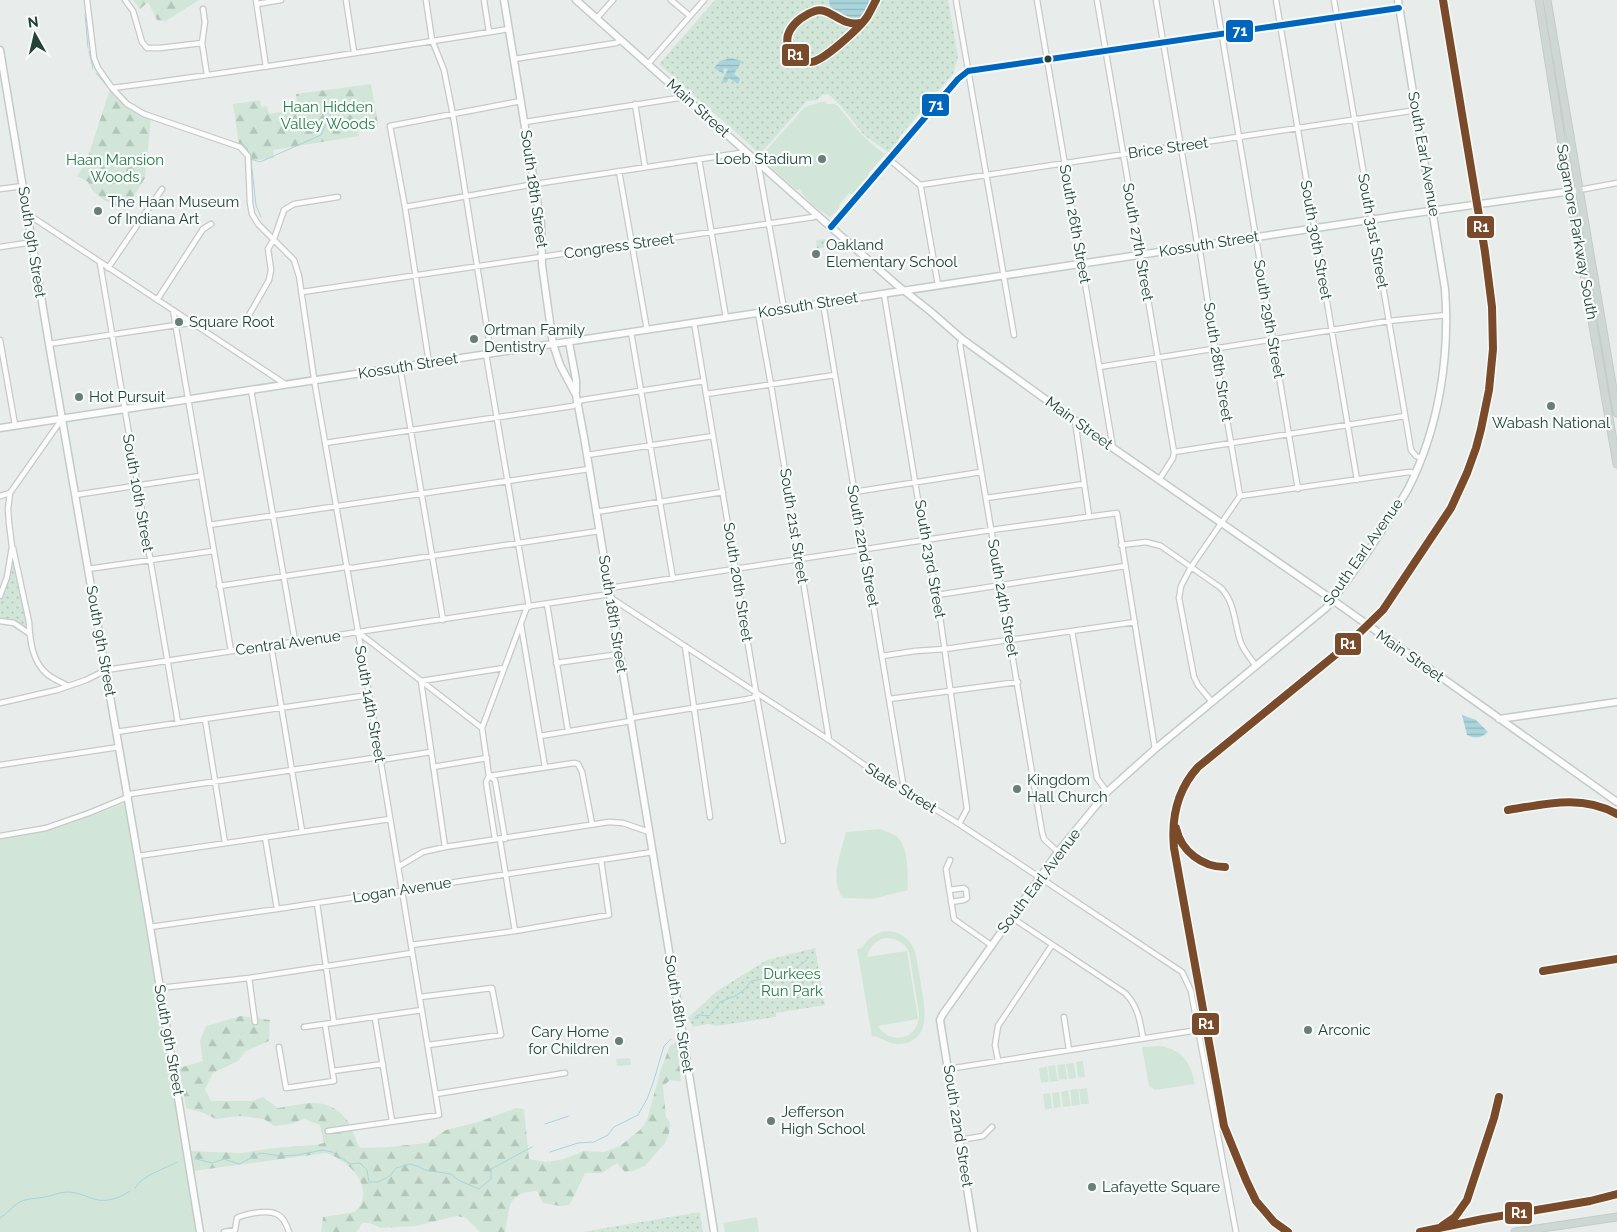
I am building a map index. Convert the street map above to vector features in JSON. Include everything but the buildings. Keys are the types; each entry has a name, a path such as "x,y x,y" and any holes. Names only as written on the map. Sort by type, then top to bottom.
{"main road":[{"name":"Sagamore Parkway South","path":"1539,0 1569,191 1617,464"},
{"name":"Sagamore Parkway South","path":"1547,0 1617,413"},
{"path":"1515,1232 1617,1217"}],"street":[{"path":"87,0 94,58 100,71 112,88 266,67 509,29"},
{"path":"266,67 257,2 281,0"},
{"path":"346,0 354,52"},
{"path":"426,0 432,40 444,70 467,197 478,266 496,417 528,607 482,728 489,776 486,782 500,839 515,931"},
{"path":"484,0 489,32"},
{"name":"South 18th Street","path":"504,0 542,224 543,272 553,344 560,365 576,394 578,403 714,1232"},
{"name":"Main Street","path":"576,0 817,215 962,339 1113,448 1617,802"},
{"path":"597,18 613,0"},
{"path":"671,0 690,16"},
{"path":"648,64 704,0"},
{"path":"956,0 1014,335"},
{"name":"South 26th Street","path":"1037,0 1113,448"},
{"name":"South 27th Street","path":"1097,0 1174,452"},
{"name":"South 28th Street","path":"1156,0 1197,243 1200,246 1240,496"},
{"name":"South 29th Street","path":"1216,0 1298,489"},
{"name":"South 30th Street","path":"1276,0 1357,480"},
{"name":"South 31st Street","path":"1334,0 1411,450 1420,458"},
{"name":"South Earl Avenue","path":"940,1020 1058,852 1107,792 1154,749 1314,618 1332,600 1389,519 1415,473 1432,425 1440,390 1446,347 1447,314 1445,280 1398,0"},
{"path":"125,1 134,11 142,42 147,48 153,49 202,43"},
{"path":"831,227 968,69 1164,43 1399,8"},
{"path":"203,9 205,22 202,43 207,75"},
{"path":"514,59 616,43 621,40"},
{"name":"South 9th Street","path":"0,50 75,495 129,796 200,1232"},
{"name":"South 14th Street","path":"112,88 127,104 144,114 240,147 245,151 248,156 252,214 258,224 294,260 299,276 314,380 380,758 439,1115 392,1121"},
{"path":"525,122 685,97"},
{"path":"429,363 405,207 390,126 521,102"},
{"path":"635,104 645,167"},
{"name":"Brice Street","path":"920,185 1417,110"},
{"path":"405,207 467,197 471,194 747,152"},
{"path":"698,159 726,318"},
{"path":"890,160 920,185 938,285"},
{"path":"758,161 784,309"},
{"path":"619,171 647,330"},
{"name":"Kossuth Street","path":"0,428 1617,183"},
{"path":"0,189 23,186"},
{"path":"108,268 162,189"},
{"path":"245,322 269,280 271,270 268,249 274,240 284,210 294,204 338,197"},
{"path":"28,215 285,384"},
{"name":"Congress Street","path":"302,292 814,217 817,215"},
{"path":"157,300 203,229 211,224"},
{"path":"0,247 32,242"},
{"name":"South 10th Street","path":"100,263 178,723"},
{"name":"South 23rd Street","path":"884,294 920,512 937,594 968,809 959,824"},
{"name":"South 22nd Street","path":"823,303 904,789"},
{"path":"173,310 231,651"},
{"name":"South 21st Street","path":"758,313 772,385 829,740"},
{"path":"1099,366 1388,321 1447,314"},
{"path":"49,344 190,322"},
{"name":"South 20th Street","path":"694,322 756,692 784,842"},
{"path":"631,332 673,579"},
{"name":"South 24th Street","path":"962,339 960,345 1042,832 1044,839 1058,852"},
{"path":"0,340 15,426"},
{"path":"569,342 576,380 576,394"},
{"path":"400,367 443,620"},
{"path":"706,394 835,375"},
{"path":"325,443 573,406 582,400 704,381"},
{"path":"251,390 295,641"},
{"path":"1159,480 1173,458 1174,452 1405,416"},
{"path":"62,418 10,493 8,516 12,547 26,605 35,658 48,675 68,686"},
{"path":"1076,421 1089,516"},
{"path":"587,455 714,436"},
{"path":"209,525 589,469"},
{"path":"854,492 981,472"},
{"path":"1212,702 1194,677 1179,598 1181,586 1191,567 1240,496 1409,472 1415,473"},
{"path":"75,495 200,476"},
{"path":"986,498 1084,484"},
{"path":"596,512 723,492"},
{"path":"0,496 10,493"},
{"name":"Central Avenue","path":"0,703 68,686 106,670 528,607 610,593 673,579 927,539 1089,516 1117,513 1121,545"},
{"path":"219,586 346,567 352,568 599,530"},
{"path":"1154,749 1135,622 1121,545 1146,542 1161,546 1221,588 1226,594 1234,612 1240,642 1256,666"},
{"path":"0,596 7,577 12,547"},
{"path":"88,569 213,551"},
{"path":"937,594 1125,566"},
{"name":"State Street","path":"610,593 685,646 863,764 959,824 1182,972 1191,991 1198,1030"},
{"path":"547,604 568,731"},
{"path":"0,621 14,623 30,634"},
{"path":"882,656 1135,622"},
{"path":"520,625 545,767"},
{"path":"1072,631 1097,778 1107,792"},
{"path":"358,632 482,728"},
{"path":"271,645 302,831"},
{"path":"685,646 710,817"},
{"path":"556,663 620,654"},
{"path":"421,681 504,668"},
{"path":"421,681 445,847"},
{"path":"889,699 1018,682"},
{"path":"540,736 748,699 754,697 756,692"},
{"path":"116,732 369,695"},
{"path":"1499,719 1617,702"},
{"path":"204,719 225,843"},
{"path":"0,765 119,747"},
{"path":"0,836 46,828 90,813 129,796 292,770 431,752"},
{"path":"433,767 487,758"},
{"path":"489,776 574,763 578,764 582,772 592,824"},
{"path":"489,776 495,780 500,839"},
{"path":"138,856 302,831 390,820"},
{"path":"398,867 423,852 445,847 592,824 622,822 649,832"},
{"path":"265,837 277,909"},
{"name":"Logan Avenue","path":"150,927 653,852"},
{"path":"411,945 515,931 609,915 601,860"},
{"path":"950,860 946,869 954,919 991,945"},
{"path":"949,890 964,888 968,894 964,900 951,902"},
{"path":"317,903 334,1023"},
{"path":"1011,918 1130,997 1138,1012 1143,1038"},
{"path":"998,1060 995,1045 998,1026 1052,945"},
{"path":"160,988 248,978 412,953"},
{"path":"248,978 255,1022"},
{"path":"420,997 492,988 501,1035 428,1045"},
{"path":"304,1027 422,1010"},
{"path":"1064,1017 1069,1050"},
{"path":"328,1131 392,1121 375,1018"},
{"name":"South 22nd Street","path":"940,1020 974,1232"},
{"path":"280,1047 286,1088 334,1081 326,1024"},
{"path":"948,1068 1198,1030 1236,1232"},
{"path":"333,1071 383,1064"},
{"path":"436,1094 565,1073"},
{"path":"960,1140 983,1136 992,1127"},
{"path":"224,1232 235,1231 238,1218 242,1216 270,1212 286,1222 289,1232"}],"green space":[{"path":"133,0 199,0 166,21 157,20 148,2 140,9"},
{"path":"715,0 948,0 958,57 953,74 900,136 896,145 889,153 864,135 840,105 828,94 822,95 817,100 807,101 760,154 659,64"},
{"name":"Haan Hidden Valley Woods","path":"371,84 378,124 362,126 362,129 358,130 359,136 273,150 274,158 250,161 247,150 239,144 233,104 260,100 261,107 267,106 269,114 298,109 296,94"},
{"name":"Haan Mansion Woods","path":"110,89 144,116 151,119 145,178 125,210 104,200 93,191 88,182 77,176 86,163"},
{"name":"Loeb Stadium","path":"820,102 838,106 854,126 885,154 852,195 849,193 839,205 840,207 830,217 812,205 800,189 797,190 762,160 765,156 763,154 804,108"},
{"path":"829,239 830,246 817,249 816,240"},
{"path":"11,562 15,563 25,626 0,618 0,601"},
{"path":"125,803 196,1232 0,1232 0,838 48,829"},
{"path":"879,829 897,837 904,848 907,862 908,890 872,899 843,898 839,891 836,874 846,832"},
{"path":"888,931 902,935 912,945 916,955 925,1015 922,1031 911,1041 901,1044 872,1037 857,949 862,948 873,936","holes":["889,938 902,943 909,952 919,1013 918,1022 915,1029 910,1034 897,1038 890,1036 878,1026 918,1019 907,951 867,957 869,950 875,943"]},
{"name":"Durkees Run Park","path":"815,948 825,1005 776,1013 776,1017 716,1026 708,1024 693,1027 688,1018 717,991 767,960"},
{"path":"241,1016 270,1020 269,1041 246,1051 238,1061 213,1073 205,1089 211,1101 252,1101 263,1097 278,1108 306,1103 323,1104 332,1107 347,1120 360,1148 427,1143 446,1130 478,1122 516,1108 524,1109 529,1159 546,1162 564,1159 584,1151 604,1152 620,1146 640,1130 647,1120 661,1069 670,1046 677,1041 681,1082 670,1080 663,1086 666,1117 670,1123 669,1134 665,1143 645,1166 625,1172 617,1163 602,1173 585,1173 569,1205 560,1206 543,1203 537,1191 520,1194 509,1208 505,1232 480,1232 466,1218 457,1216 416,1226 381,1228 369,1223 362,1223 357,1232 321,1232 323,1217 355,1212 362,1202 362,1185 359,1178 348,1165 333,1156 326,1153 193,1171 189,1151 241,1153 324,1143 320,1125 304,1119 291,1124 274,1126 264,1119 239,1116 216,1119 204,1113 186,1108 179,1068 203,1061 200,1041 206,1026"},
{"path":"1160,1046 1180,1054 1184,1058 1191,1069 1195,1084 1155,1090 1149,1086 1142,1047"},
{"path":"630,1058 631,1065 617,1066 616,1059"},
{"path":"1083,1061 1085,1077 1078,1078 1076,1062"},
{"path":"1074,1063 1076,1078 1069,1079 1066,1064"},
{"path":"1065,1064 1067,1079 1059,1080 1057,1065"},
{"path":"1055,1065 1058,1081 1050,1082 1048,1066"},
{"path":"1047,1067 1049,1082 1041,1083 1039,1068"},
{"path":"1087,1088 1089,1104 1081,1104 1079,1089"},
{"path":"1078,1089 1080,1105 1072,1106 1070,1090"},
{"path":"1068,1090 1071,1106 1063,1107 1061,1092"},
{"path":"1059,1092 1061,1107 1054,1108 1052,1093"},
{"path":"1050,1093 1052,1108 1045,1110 1043,1094"},
{"path":"700,1212 703,1232 582,1232"},
{"path":"757,1217 759,1232 725,1232 723,1223"}],"water":[{"path":"829,0 872,0 859,19 857,17 848,19 835,13"},
{"path":"731,58 742,61 734,74 740,79 738,84 729,78 726,83 722,81 728,69 724,68 723,72 720,72 714,68 720,61"},
{"path":"1462,715 1476,720 1488,732 1478,737 1467,735"}],"waterway":[{"path":"85,14 88,48"},
{"path":"89,51 93,69"},
{"path":"96,73 107,86"},
{"path":"250,158 260,162 321,135 331,114"},
{"path":"241,144 247,148 249,154"},
{"path":"251,160 256,205 261,217"},
{"path":"695,1019 696,1016 700,1015 709,1016 720,1002 744,990 751,981 781,978 807,960"},
{"path":"550,1152 578,1143 594,1142 608,1135 614,1127 638,1115 647,1099 664,1046 671,1039"},
{"path":"545,1124 569,1116"},
{"path":"196,1159 212,1163 224,1159 239,1164 261,1153 280,1156 323,1150 332,1152 351,1164 360,1163 367,1170 369,1182 378,1182 390,1176 396,1168 410,1164 425,1170 451,1174 458,1180 479,1189 491,1179 491,1169 532,1147"},
{"path":"135,1188 143,1179 177,1162"},
{"path":"0,1218 18,1203 27,1199 67,1192 78,1193 99,1200 108,1200 122,1196 130,1191"}],"transit line":[{"name":"R1","path":"861,23 841,20 826,11 815,11 795,23 790,29 787,43 799,58 808,62 816,61 840,44 857,28 867,17 876,0"},
{"name":"R1","path":"1288,1232 1274,1222 1256,1201 1224,1126 1174,848 1175,815 1180,795 1198,767 1345,647 1383,610 1451,508 1476,448 1489,390 1493,349 1492,307 1485,252 1443,0"},
{"name":"71","path":"831,227 958,79 968,71 1399,8"},
{"name":"R1","path":"1508,810 1550,803 1577,802 1604,808 1617,814"},
{"name":"R1","path":"1176,828 1183,844 1194,856 1208,864 1225,867"},
{"name":"R1","path":"1543,971 1617,959"},
{"name":"R1","path":"1442,1226 1455,1217 1467,1200 1499,1097"},
{"name":"R1","path":"1420,1232 1590,1201 1617,1194"}],"place":[{"name":"Loeb Stadium","path":"822,159"},
{"name":"The Haan Museum of Indiana Art","path":"98,211"},
{"name":"Oakland Elementary School","path":"816,254"},
{"name":"Square Root","path":"179,322"},
{"name":"Ortman Family Dentistry","path":"474,339"},
{"name":"Hot Pursuit","path":"79,397"},
{"name":"Wabash National","path":"1551,406"},
{"name":"Kingdom Hall Church","path":"1017,789"},
{"name":"Arconic","path":"1308,1030"},
{"name":"Cary Home for Children","path":"619,1041"},
{"name":"Jefferson High School","path":"771,1121"},
{"name":"Lafayette Square","path":"1092,1187"}]}
